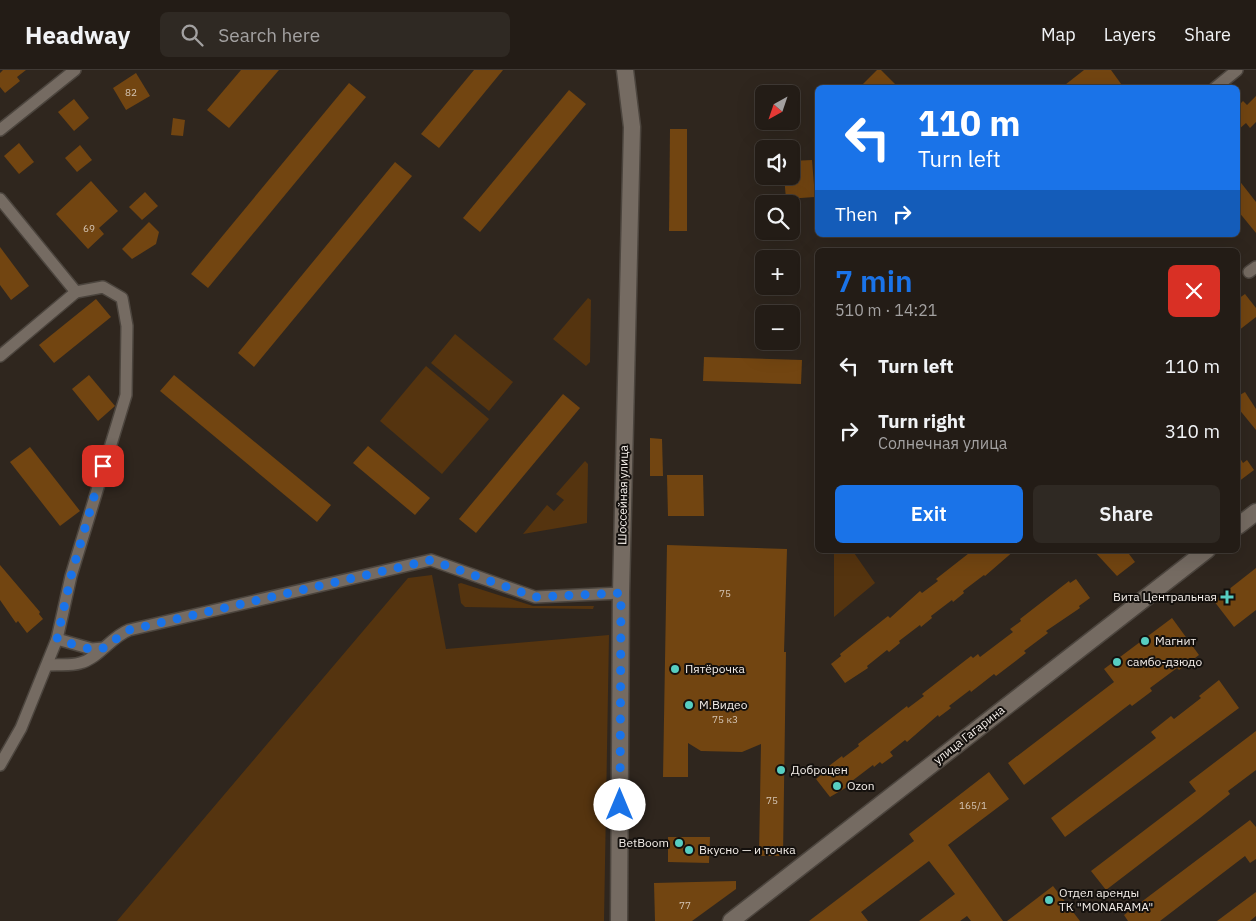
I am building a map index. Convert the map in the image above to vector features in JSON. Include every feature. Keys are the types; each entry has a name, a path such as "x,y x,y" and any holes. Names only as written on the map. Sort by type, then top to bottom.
{"main road":[{"name":"Шоссейная улица","path":"620,920 621,593 632,128 626,70"},
{"path":"1240,524 1256,512"},
{"name":"улица Гагарина","path":"731,921 1203,553"}],"street":[{"path":"0,130 75,70"},
{"path":"1219,85 1237,70"},
{"path":"0,199 76,292"},
{"path":"0,356 76,292 103,287 122,298 127,326 126,395 71,576 57,639 21,728 0,765"},
{"path":"48,665 79,663 129,630 431,560 535,597 621,593"},
{"path":"57,639 92,649 103,648"}],"shaded area":[{"path":"588,298 591,300 590,362 586,366 553,339"},
{"path":"455,334 513,382 489,411 431,363"},
{"path":"426,366 489,419 442,474 380,421"},
{"path":"585,461 588,464 587,523 523,534 547,505 554,511 564,500 556,494"},
{"path":"834,553 854,553 875,583 834,617"},
{"path":"432,575 446,649 609,635 604,921 117,921 408,578"},
{"path":"461,583 533,606 594,606 593,609 465,607 461,603 458,584"}],"building":[{"path":"3,70 26,70 17,77 20,81 5,93 0,87 0,73"},
{"path":"241,70 279,70 229,128 207,110"},
{"path":"474,70 503,70 439,148 421,134"},
{"path":"877,70 881,70 896,85 862,85"},
{"path":"1084,70 1111,70 1122,85 1065,85"},
{"path":"136,73 150,96 126,110 113,88"},
{"path":"349,83 366,97 208,288 191,274"},
{"path":"569,90 586,104 480,232 463,218"},
{"path":"1256,96 1256,122 1250,128 1246,123 1240,128 1240,104 1243,101 1247,105"},
{"path":"74,99 89,118 74,131 58,112"},
{"path":"173,118 185,120 183,136 171,135"},
{"path":"670,129 687,129 687,231 669,231"},
{"path":"19,143 34,162 19,174 4,156"},
{"path":"80,145 92,160 77,172 65,158"},
{"path":"812,160 815,197 800,198 800,195 786,195 785,185 800,185 800,161"},
{"path":"395,162 412,176 254,367 238,353"},
{"path":"91,181 118,211 99,228 104,234 88,249 56,214"},
{"path":"1240,182 1256,202 1256,233 1240,213"},
{"path":"145,192 158,206 142,220 129,207"},
{"path":"149,222 159,232 156,244 132,259 122,249"},
{"path":"0,247 29,286 11,300 0,285"},
{"path":"1245,294 1256,308 1256,317 1240,329 1240,298"},
{"path":"96,299 111,317 54,363 39,345"},
{"path":"704,357 802,360 801,384 703,381"},
{"path":"89,375 115,406 98,421 72,389"},
{"path":"174,375 331,505 317,522 160,391"},
{"path":"1245,392 1256,409 1256,430 1240,410 1240,395"},
{"path":"563,394 580,408 476,533 459,519"},
{"path":"650,438 662,439 663,476 650,476"},
{"path":"368,446 430,498 415,515 353,463"},
{"path":"30,447 80,511 60,526 10,462"},
{"path":"1240,458 1243,463 1247,460 1254,470 1240,480"},
{"path":"667,475 703,475 704,516 668,516"},
{"path":"667,545 787,549 784,652 786,652 783,856 759,856 761,744 742,752 701,751 688,743 688,777 663,777"},
{"path":"969,553 1012,553 985,576 963,591 964,593 953,602 952,600 931,616 932,618 921,627 920,625 899,641 900,643 889,652 887,650 867,666 868,668 845,683 831,664 841,656 840,654 888,616 890,618 920,591 922,593 938,581 936,579"},
{"path":"1096,553 1128,553 1135,562 1117,576"},
{"path":"0,565 40,612 39,614 43,619 27,633 18,621 16,623 0,600"},
{"path":"1256,568 1256,610 1234,627 1214,601"},
{"path":"1076,579 1090,598 1079,606 1080,608 1046,631 1048,633 1024,651 1026,653 996,676 994,674 971,692 970,690 949,706 951,708 939,717 938,715 907,742 905,740 890,752 893,756 882,764 880,762 874,767 873,765 852,781 854,783 830,797 816,779 826,771 825,769 859,746 858,744 907,706 908,708 924,696 922,694 971,656 973,658 978,654 980,657 1013,632 1010,629 1021,621 1020,619 1069,581 1070,583"},
{"path":"1172,618 1199,655 1179,670 1177,668 1150,688 1152,691 1132,706 1130,704 1024,785 1008,763 1114,682 1104,669"},
{"path":"1219,680 1239,708 1065,837 1051,818 1156,738 1151,732 1171,716 1174,719 1201,698 1199,696"},
{"path":"1256,731 1256,770 1228,791 1230,794 1200,818 1106,890 1091,871 1196,791 1189,782"},
{"path":"989,772 1009,799 948,845 1003,921 971,921 967,916 960,921 919,921 955,894 929,861 861,912 868,921 809,921 914,841 909,834"},
{"path":"1250,820 1256,827 1256,859 1250,863 1245,856 1160,921 1128,921 1124,915"},
{"name":"Вкусно — и точка","path":"668,837 710,837 709,863 668,862"},
{"path":"736,881 736,889 692,921 655,921 654,883"},
{"name":"Отдел аренды ТК \"MONARAMA\"","path":"1053,886 1080,921 1007,921"},
{"path":"1256,892 1256,916 1250,921 1217,921"}],"place":[{"name":"Вита Центральная","path":"1227,597"},
{"name":"Магнит","path":"1145,641"},
{"name":"самбо-дзюдо","path":"1117,662"},
{"name":"Пятёрочка","path":"675,669"},
{"name":"М.Видео","path":"689,705"},
{"name":"Доброцен","path":"781,770"},
{"name":"Ozon","path":"837,786"},
{"name":"BetBoom","path":"679,843"},
{"name":"Вкусно — и точка","path":"689,850"},
{"name":"Отдел аренды ТК \"MONARAMA\"","path":"1049,900"}],"route":[{"path":"103,466 71,576 57,639 92,649 103,648 122,633 129,630 431,560 535,597 621,593 620,805"}]}
